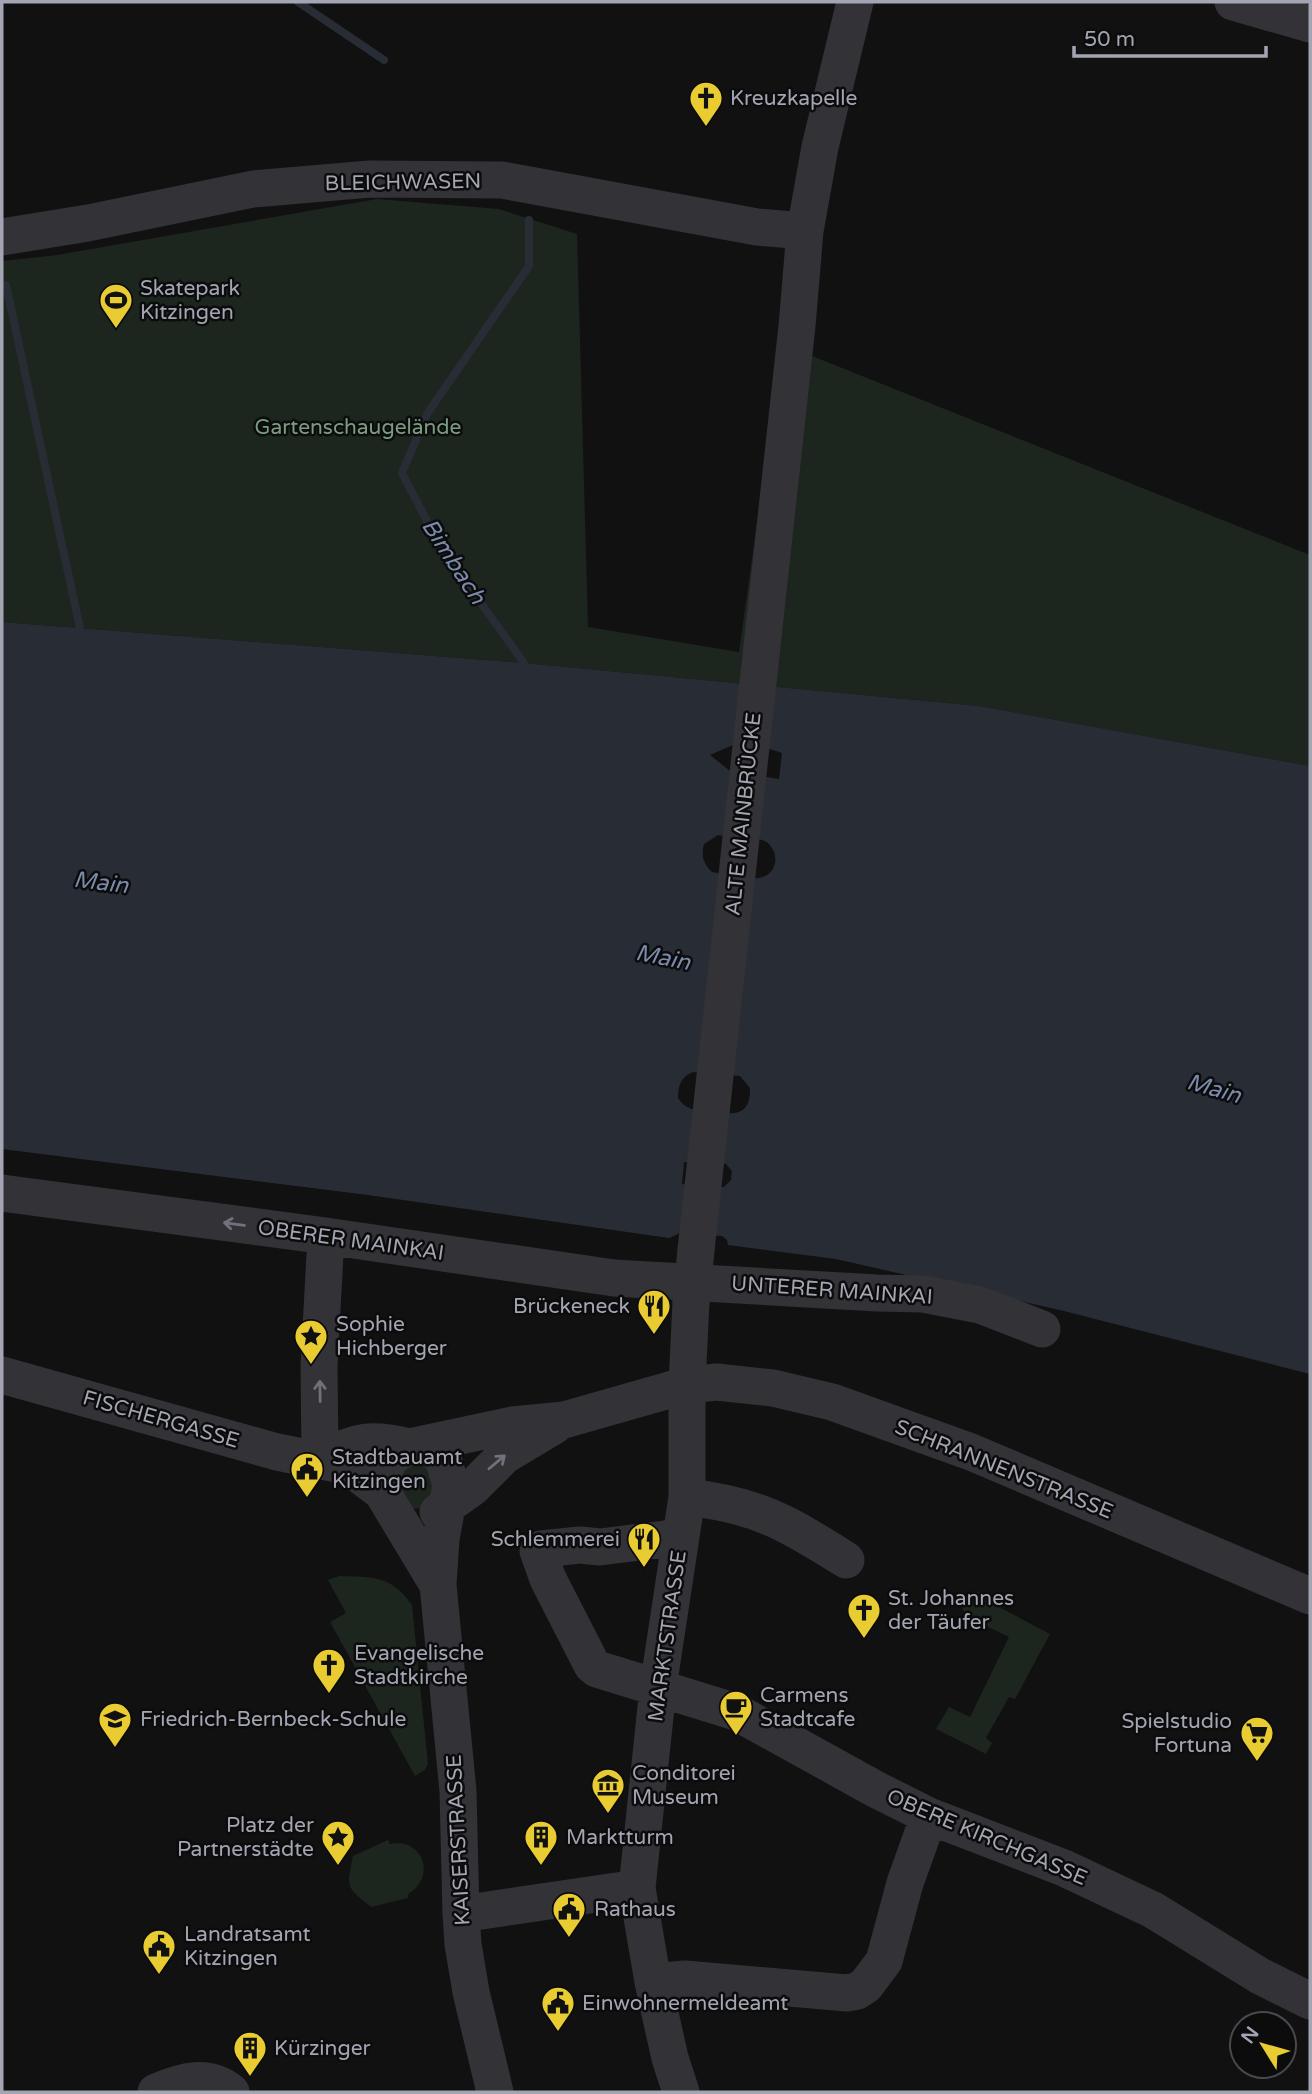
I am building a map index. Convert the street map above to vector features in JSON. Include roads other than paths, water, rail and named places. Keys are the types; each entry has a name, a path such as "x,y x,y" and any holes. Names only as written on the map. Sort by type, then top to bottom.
{"street":[{"name":"ALTE MAINBRÜCKE","path":"687,1385 805,231 820,148 855,2"},
{"path":"1233,2 1310,24"},
{"name":"BLEICHWASEN","path":"2,237 88,223 253,189 370,179 502,180 757,227 805,231"},
{"name":"OBERER MAINKAI","path":"2,1193 326,1236 696,1292"},
{"path":"326,1236 319,1365 320,1459 357,1442 385,1441 419,1445 440,1455 449,1473 451,1485 446,1507"},
{"name":"UNTERER MAINKAI","path":"696,1292 923,1294 980,1306 1042,1329"},
{"name":"FISCHERGASSE","path":"2,1375 277,1452 342,1465 389,1505"},
{"name":"SCHRANNENSTRASSE","path":"564,1420 687,1385 717,1382 794,1392 832,1402 1008,1467 1310,1596"},
{"name":"MARKTSTRASSE","path":"681,2092 670,2059 653,1982 637,1888 658,1688 687,1497 687,1385"},
{"path":"438,1585 389,1505 381,1482 386,1464 392,1456 419,1445 512,1425 564,1420"},
{"path":"389,1505 411,1520 420,1519 446,1507 472,1488 504,1456 564,1420"},
{"path":"687,1497 754,1509 793,1526 846,1560"},
{"name":"KAISERSTRASSE","path":"446,1507 438,1585 458,1791 463,1944 471,1992 495,2092"},
{"name":"OBERE KIRCHGASSE","path":"681,1537 600,1547 580,1545 541,1549 538,1554 592,1665 597,1669 736,1712 929,1816 1064,1868 1153,1910 1260,1976 1310,2001"},
{"path":"653,1982 685,1979 847,1993 857,1991 876,1974 884,1961 905,1883 929,1816"},
{"path":"461,1914 637,1888"},
{"path":"156,2092 203,2080 217,2082 232,2092"}],"water":[{"name":"Main","path":"2,622 524,663 979,706 1310,766 1310,1374 1064,1311 836,1259 728,1245 722,1236 680,1233 669,1238 368,1195 2,1149","holes":["733,745 764,747 782,753 779,779 730,771 710,755","718,835 762,840 773,850 774,866 767,875 755,878 712,872 704,859 704,844","693,1072 740,1076 750,1088 748,1104 740,1112 734,1113 689,1108 678,1098 681,1082","684,1162 726,1164 732,1171 731,1180 724,1187 682,1184"]}],"waterway":[{"name":"Bimbach","path":"298,2 384,60"},
{"name":"Bimbach","path":"524,673 524,663 440,546 402,473 427,414 529,266 529,220"},
{"path":"6,285 80,628"}],"place":[{"name":"Kreuzkapelle","path":"706,128"},
{"name":"Skatepark Kitzingen","path":"116,330"},
{"name":"Brückeneck","path":"654,1336"},
{"name":"Sophie Hichberger","path":"311,1366"},
{"name":"Stadtbauamt Kitzingen","path":"307,1499"},
{"name":"Schlemmerei","path":"644,1569"},
{"name":"St. Johannes der Täufer","path":"864,1640"},
{"name":"Evangelische Stadtkirche","path":"329,1695"},
{"name":"Carmens Stadtcafe","path":"736,1737"},
{"name":"Friedrich-Bernbeck-Schule","path":"115,1749"},
{"name":"Spielstudio Fortuna","path":"1257,1763"},
{"name":"Conditorei Museum","path":"608,1815"},
{"name":"Platz der Partnerstädte","path":"338,1867"},
{"name":"Marktturm","path":"541,1867"},
{"name":"Rathaus","path":"569,1939"},
{"name":"Landratsamt Kitzingen","path":"159,1976"},
{"name":"Einwohnermeldeamt","path":"558,2033"},
{"name":"Kürzinger","path":"250,2078"}],"park label":[{"name":"Gartenschaugelände","path":"358,427"}]}
